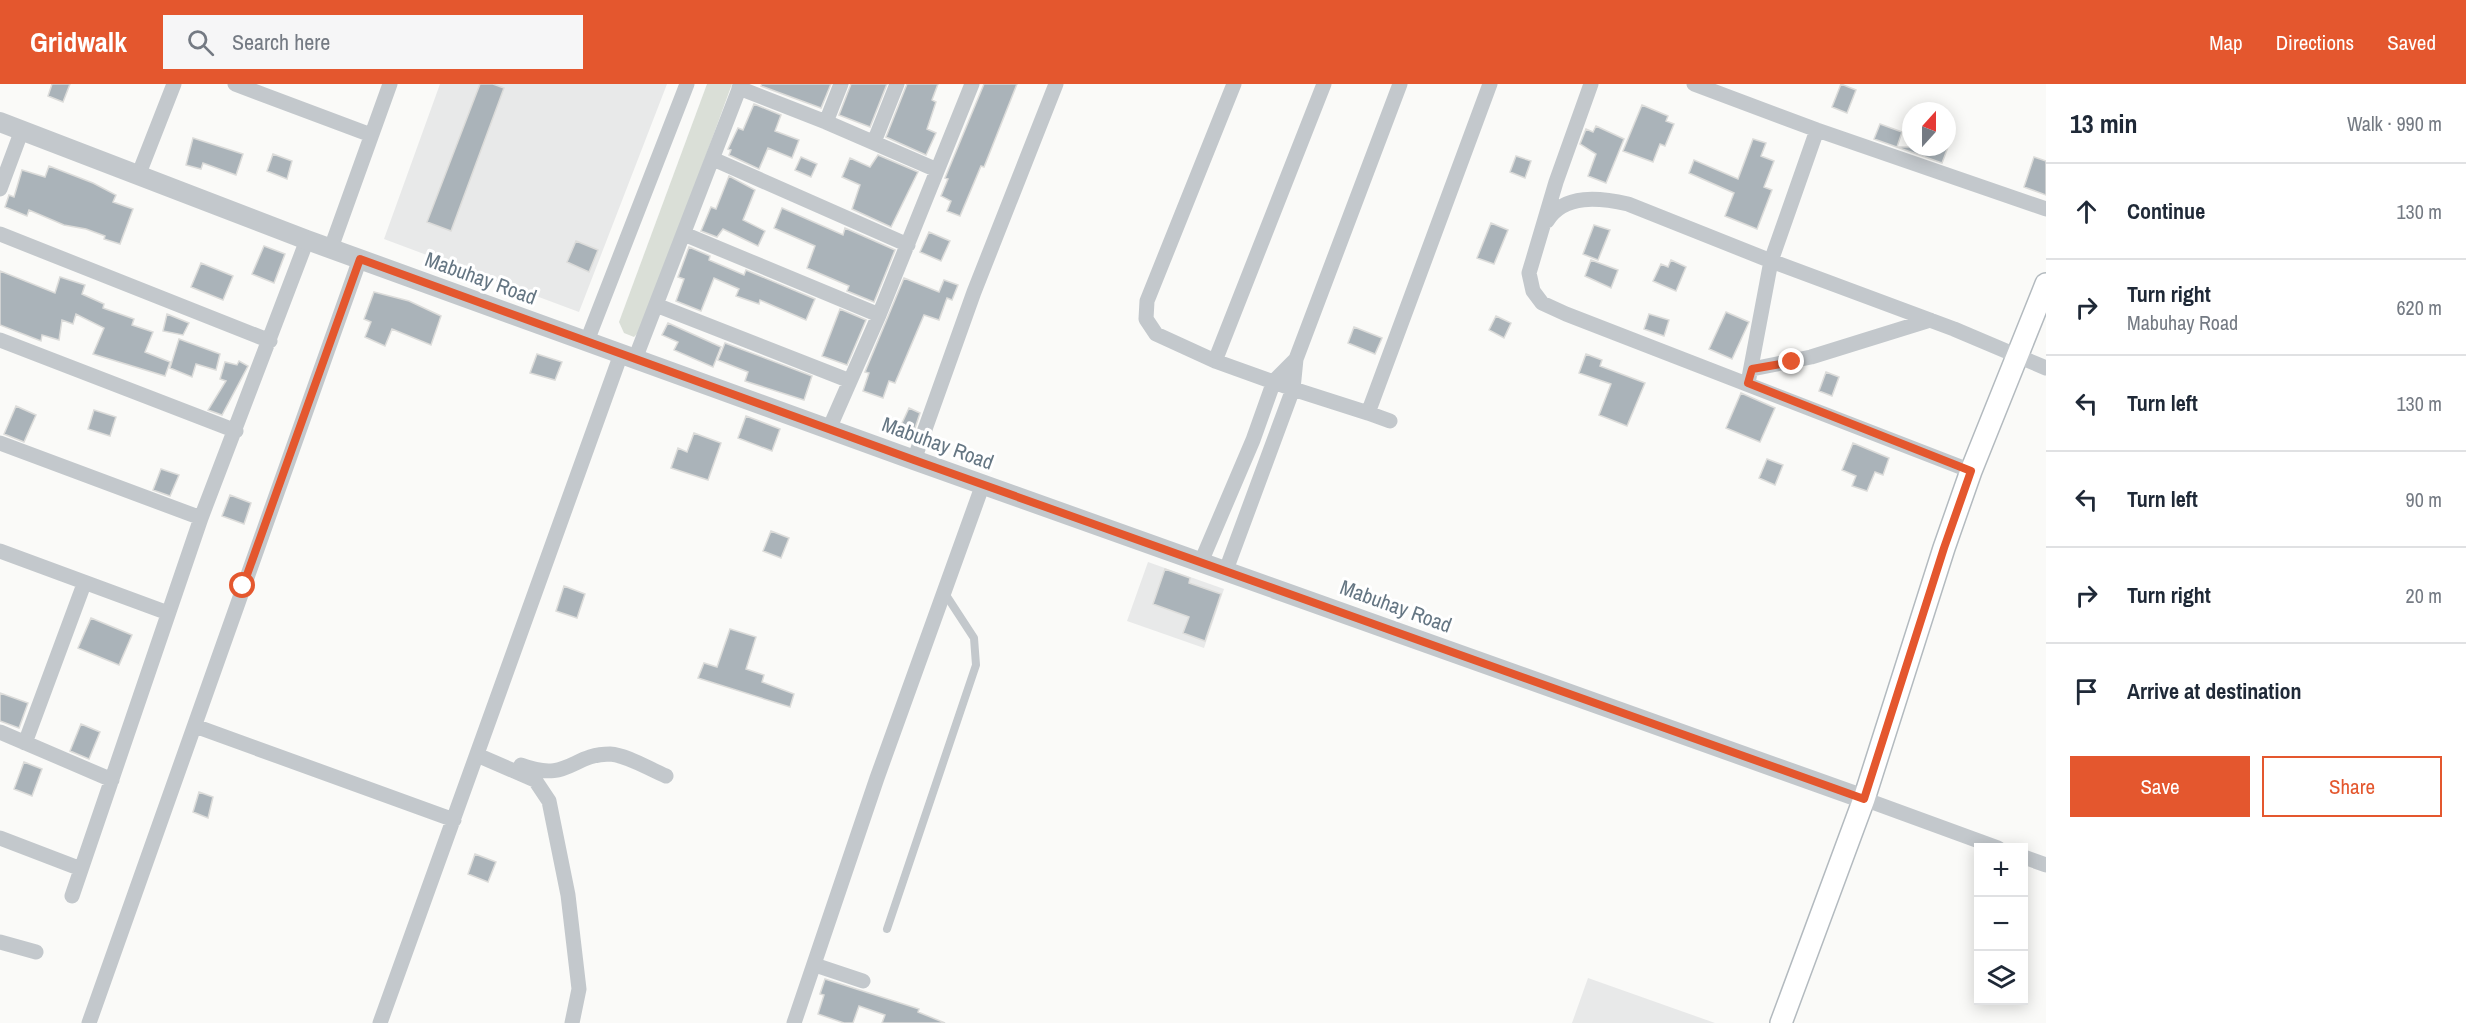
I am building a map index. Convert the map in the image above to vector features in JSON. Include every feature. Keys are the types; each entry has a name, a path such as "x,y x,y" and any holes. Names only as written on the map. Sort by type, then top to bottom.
{"main road":[{"path":"1781,1023 1864,799 1971,471 2046,284"}],"street":[{"path":"138,176 174,84"},
{"path":"235,84 371,135"},
{"path":"330,249 390,84"},
{"path":"586,341 687,84"},
{"path":"826,122 841,84"},
{"path":"874,142 897,84"},
{"path":"829,429 879,315 972,84"},
{"path":"914,460 974,292 1056,84"},
{"path":"1234,84 1147,301 1145,312 1149,327 1156,334 1215,361 1389,421"},
{"path":"1215,361 1324,84"},
{"path":"1226,570 1293,389 1296,359 1400,84"},
{"path":"1368,413 1490,84"},
{"path":"1591,84 1556,182 1529,273 1533,291 1542,303 1566,314 1750,376 1971,471"},
{"path":"1694,84 1817,130 2046,209"},
{"path":"380,1023 478,752 628,356 656,305 740,86 937,170"},
{"name":"Mabuhay Road","path":"0,122 330,249 1864,799"},
{"path":"0,189 22,130"},
{"path":"1750,376 1771,261 1817,130"},
{"path":"713,159 908,245"},
{"path":"1542,228 1551,214 1568,203 1610,200 1628,204 1771,261 1930,320 2046,368"},
{"path":"0,234 270,341"},
{"path":"684,234 879,315"},
{"path":"72,896 201,518 307,240"},
{"path":"89,1023 360,259"},
{"path":"656,305 850,381"},
{"path":"1750,376 1930,320"},
{"path":"0,340 236,431"},
{"path":"1202,562 1253,440 1274,381 1296,359"},
{"path":"1253,440 1272,448"},
{"path":"0,444 201,518"},
{"path":"794,1023 877,778 983,484"},
{"path":"0,551 84,584 168,613"},
{"path":"25,743 84,584"},
{"path":"195,726 454,819"},
{"path":"0,732 112,780"},
{"path":"478,752 542,771 559,772 592,756 612,754 666,776"},
{"path":"478,752 535,780 549,801 568,895 579,989 572,1023"},
{"path":"1864,799 1984,843"},
{"path":"0,838 81,869"},
{"path":"2028,858 2046,865"},
{"path":"0,942 36,952"},
{"path":"815,965 863,981"}],"lane":[{"path":"887,928 976,665 974,638 944,592"}],"shaded area":[{"path":"440,84 667,84 579,312 384,239"},
{"path":"707,84 732,84 643,328 634,337 624,333 619,322"},
{"path":"1148,562 1224,589 1204,648 1127,621"},
{"path":"1588,978 1715,1023 1572,1023"}],"building":[{"path":"52,84 70,84 63,102 48,96"},
{"path":"480,84 493,84 504,88 451,231 427,222"},
{"path":"762,84 831,84 821,108 761,86"},
{"path":"851,84 887,84 870,127 839,115"},
{"path":"907,84 938,84 932,100 936,102 927,129 936,133 926,155 886,137"},
{"path":"984,84 1017,84 984,167 981,166 960,216 947,211 951,201 941,196 948,179 945,178"},
{"path":"1841,84 1856,90 1847,113 1832,107"},
{"path":"754,104 781,115 775,131 799,140 792,158 768,148 759,169 729,155 731,150 728,149 738,128 743,130"},
{"path":"1642,105 1668,116 1666,121 1674,124 1665,146 1660,144 1653,162 1623,151"},
{"path":"1880,124 1902,132 1897,147 1902,149 1874,139"},
{"path":"1596,126 1624,139 1606,183 1588,176 1596,154 1580,144 1586,129 1593,132"},
{"path":"193,138 243,154 236,175 203,163 201,169 186,165"},
{"path":"1753,139 1766,143 1761,156 1774,161 1764,187 1772,190 1757,229 1725,216 1734,193 1689,173 1694,160 1738,179"},
{"path":"273,154 292,161 287,179 267,171"},
{"path":"878,155 918,172 891,227 852,209 860,185 842,177 850,158 870,167"},
{"path":"1516,156 1531,161 1525,178 1510,172"},
{"path":"1922,156 1945,156 1942,163"},
{"path":"801,157 817,164 811,177 795,170"},
{"path":"2034,157 2046,161 2046,195 2024,187"},
{"path":"49,166 93,183 116,195 113,202 133,209 120,244 104,239 105,236 86,229 64,225 29,210 27,216 5,207 9,195 14,197 22,170 45,177"},
{"path":"729,176 755,190 743,220 765,231 758,246 723,229 717,237 701,231 711,207 716,209"},
{"path":"782,208 843,235 845,228 895,250 874,302 847,291 849,286 807,268 815,246 774,228"},
{"path":"1491,223 1508,230 1494,264 1477,258"},
{"path":"1594,225 1610,230 1598,260 1583,254"},
{"path":"929,232 950,241 941,261 920,252"},
{"path":"576,241 598,250 589,272 567,262"},
{"path":"264,246 285,254 274,283 252,274"},
{"path":"689,247 710,256 709,260 744,275 746,270 815,299 806,320 760,300 759,304 736,296 739,289 714,278 701,311 676,301 684,279 678,277"},
{"path":"1591,260 1618,270 1611,288 1585,276"},
{"path":"1671,260 1686,267 1676,291 1653,281 1661,264 1668,267"},
{"path":"201,263 233,276 223,300 191,287"},
{"path":"0,271 55,293 60,277 85,285 82,294 104,304 103,308 134,319 132,325 153,332 145,352 170,362 165,376 93,354 104,328 76,314 73,324 62,320 59,340 42,335 41,341 0,325"},
{"path":"904,278 939,292 944,280 958,285 952,300 947,298 939,320 924,315 895,383 889,381 883,398 863,391 869,373 865,372"},
{"path":"374,292 409,301 441,316 431,345 392,329 385,346 365,337 371,322 364,319"},
{"path":"840,309 866,320 847,365 822,356"},
{"path":"1726,312 1749,322 1732,359 1709,349"},
{"path":"167,314 189,323 183,335 163,331"},
{"path":"1649,314 1669,320 1664,336 1644,329"},
{"path":"1496,316 1511,323 1504,338 1489,330"},
{"path":"668,323 721,347 713,367 674,350 678,342 662,335"},
{"path":"1354,327 1382,338 1375,354 1348,343"},
{"path":"179,339 220,354 216,370 196,364 192,377 170,368"},
{"path":"725,343 812,376 804,400 745,381 748,372 718,360"},
{"path":"537,354 562,362 555,380 530,373"},
{"path":"1586,354 1602,360 1600,366 1645,383 1627,426 1599,415 1611,384 1579,373"},
{"path":"239,361 248,366 222,415 208,410 226,381 220,379 225,362 237,365"},
{"path":"1826,372 1839,377 1832,396 1819,391"},
{"path":"1741,393 1775,408 1760,442 1726,428"},
{"path":"16,406 36,415 24,442 4,434"},
{"path":"909,408 920,413 911,440 897,434"},
{"path":"94,410 116,417 110,436 88,429"},
{"path":"746,416 780,429 772,451 738,438"},
{"path":"694,433 721,443 708,480 671,468 678,448 687,452"},
{"path":"1853,443 1889,458 1883,475 1875,472 1867,491 1852,486 1856,476 1842,470"},
{"path":"1767,459 1783,465 1775,485 1759,478"},
{"path":"161,469 179,475 170,496 153,490"},
{"path":"230,495 251,503 244,524 222,516"},
{"path":"771,531 789,538 781,558 763,551"},
{"path":"1165,569 1190,578 1189,583 1221,594 1205,641 1183,633 1189,617 1153,604"},
{"path":"564,586 585,594 577,618 556,611"},
{"path":"91,618 132,635 119,665 78,648"},
{"path":"730,629 756,637 746,669 764,675 762,682 794,694 790,707 698,678 704,663 717,667"},
{"path":"0,693 28,703 19,728 0,721"},
{"path":"81,724 100,732 89,759 70,751"},
{"path":"24,762 42,769 32,796 14,789"},
{"path":"199,792 213,797 208,818 193,812"},
{"path":"475,854 496,862 488,882 468,874"},
{"path":"825,979 919,1009 918,1012 945,1023 882,1023 885,1015 859,1006 853,1023 844,1023 818,1014 824,995 820,994"}],"route":[{"path":"243,586 360,259 914,460 1864,799 1971,471 1748,383 1752,369 1792,362"}]}
